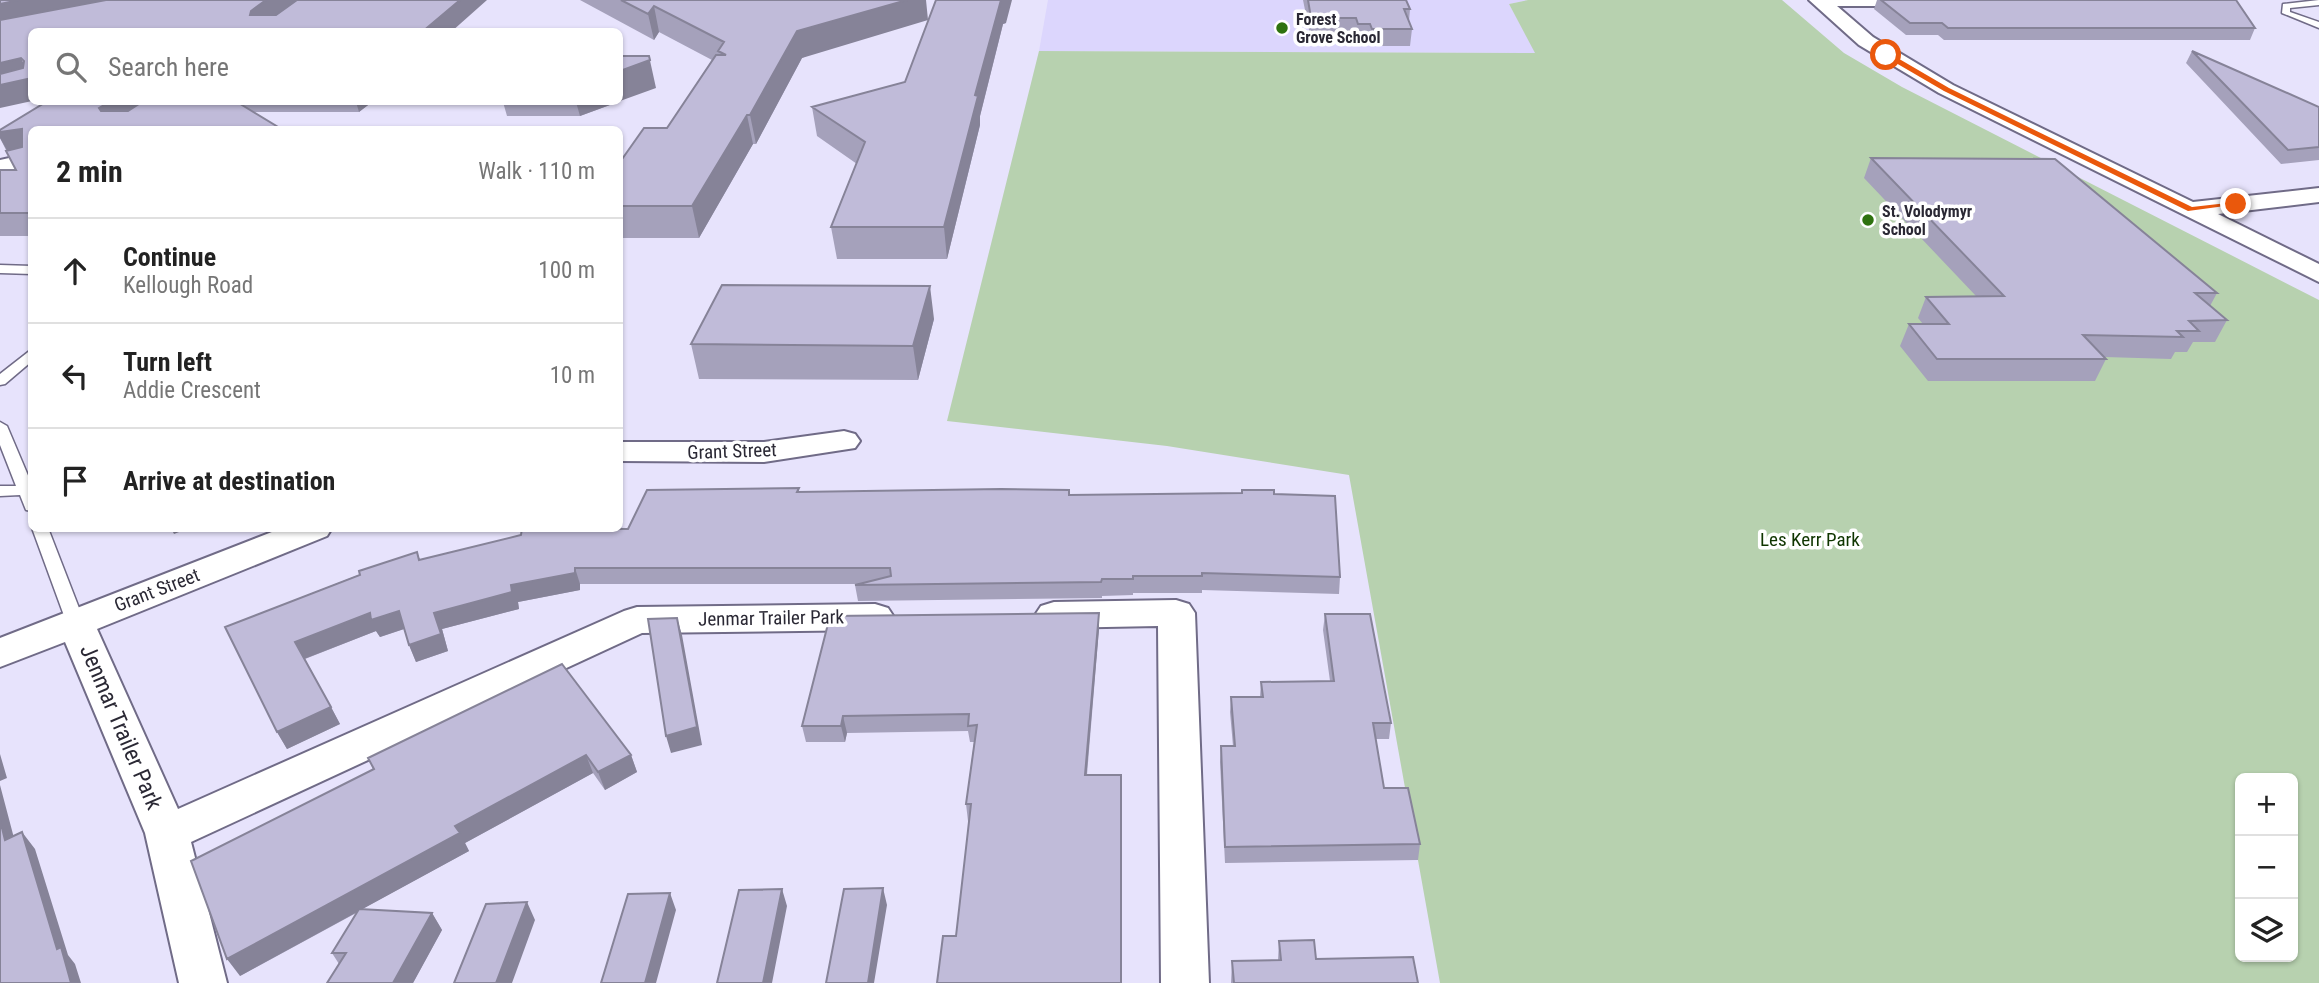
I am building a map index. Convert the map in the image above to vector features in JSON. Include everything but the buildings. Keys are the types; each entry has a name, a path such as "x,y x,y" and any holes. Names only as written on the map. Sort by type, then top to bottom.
{"street":[{"path":"1818,0 1946,1"},
{"path":"1818,0 1866,41 1946,89 2319,274"},
{"path":"0,167 28,161"},
{"path":"2190,210 2319,195"},
{"name":"Grant Street","path":"623,452 764,452 844,441"},
{"name":"Grant Street","path":"0,653 304,532"},
{"path":"1024,615 1176,613 1185,983"},
{"name":"Jenmar Trailer Park","path":"167,833 637,620 913,617"},
{"name":"Jenmar Trailer Park","path":"75,621 167,833 203,983"}],"lane":[{"path":"2319,2 2286,6 2286,13 2319,25"},
{"path":"0,269 28,270"},
{"path":"0,380 28,357"},
{"path":"0,426 28,497"},
{"path":"0,491 25,490"},
{"path":"42,532 75,621"}],"shaded area":[{"name":"Forest Grove School","path":"1048,0 1528,0 1509,4 1536,53 1039,51"}],"green space":[{"name":"Les Kerr Park","path":"1528,0 1782,0 1844,53 1902,87 2319,300 2319,983 1440,983 1349,475 1167,446 947,421 1039,51 1535,53 1509,4"}],"place":[{"name":"Forest Grove School","path":"1282,28"},
{"name":"St. Volodymyr School","path":"1868,220"}],"route":[{"path":"1886,55 1946,89 2190,210 2236,204"}]}
